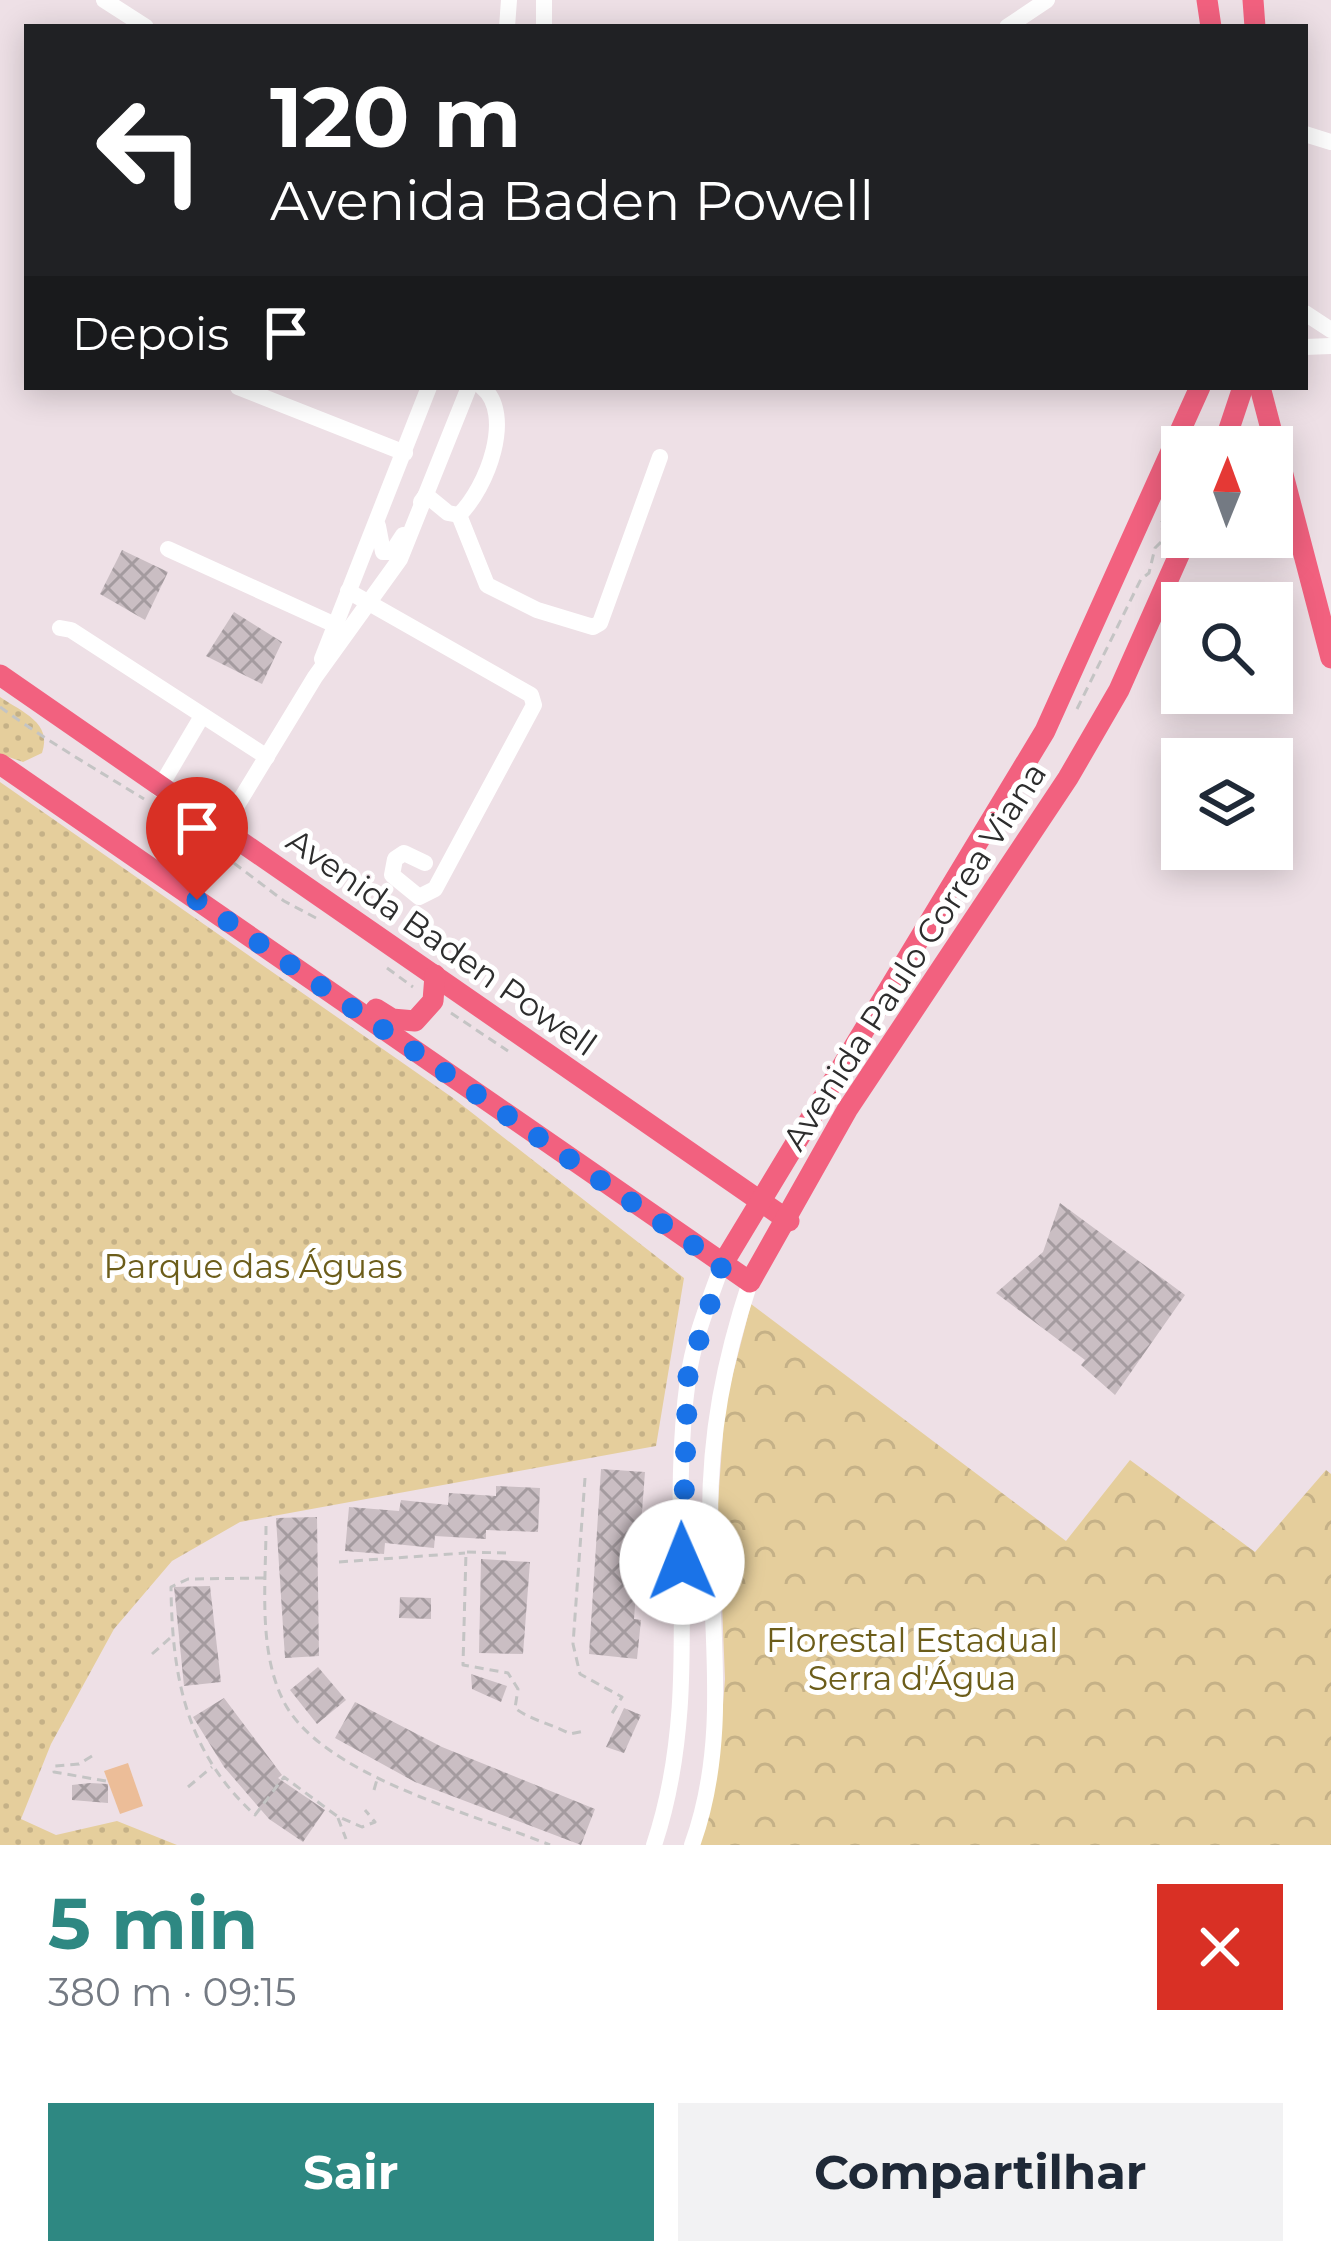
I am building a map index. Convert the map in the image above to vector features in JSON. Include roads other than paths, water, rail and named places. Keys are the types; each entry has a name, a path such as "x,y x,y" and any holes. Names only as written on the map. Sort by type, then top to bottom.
{"main road":[{"path":"722,1265 1045,731 1199,390"},
{"path":"1230,426 1243,390"},
{"path":"1261,390 1270,426"},
{"path":"1233,416 1254,415 1264,426"},
{"path":"1293,513 1331,658"},
{"name":"Avenida Paulo Correa Viana","path":"750,1282 789,1221 847,1110 1068,778 1119,690 1178,558"},
{"name":"Avenida Baden Powell","path":"0,675 156,796 435,976 789,1221"},
{"path":"0,764 750,1282"},
{"path":"276,954 323,975 392,1019 415,1021 433,1001 435,976"}],"street":[{"path":"104,0 141,24"},
{"path":"1011,24 1047,0"},
{"path":"246,390 405,453"},
{"path":"343,628 348,591 428,390"},
{"path":"212,834 267,757 343,628 371,604 400,559 468,390"},
{"path":"459,514 475,491 500,420 498,404 485,390"},
{"path":"459,514 487,585 537,610 592,627 600,623 659,457"},
{"path":"383,502 376,534 379,548 388,553 426,495"},
{"path":"426,495 448,513 459,514"},
{"path":"168,549 343,628"},
{"path":"348,591 521,688 531,695 534,705 435,889 418,897 392,874 395,859 404,853 425,863"},
{"path":"60,628 71,630 267,757"},
{"path":"156,796 202,716"},
{"path":"654,1845 674,1788 682,1721 681,1478 688,1376 722,1265"},
{"name":"Avenida Paulo Correa Viana","path":"692,1845 708,1782 716,1717 712,1443 724,1361 750,1282"}],"park label":[{"name":"Parque das Águas","path":"253,1266"},
{"name":"Florestal Estadual Serra d'Água","path":"912,1659"}]}
